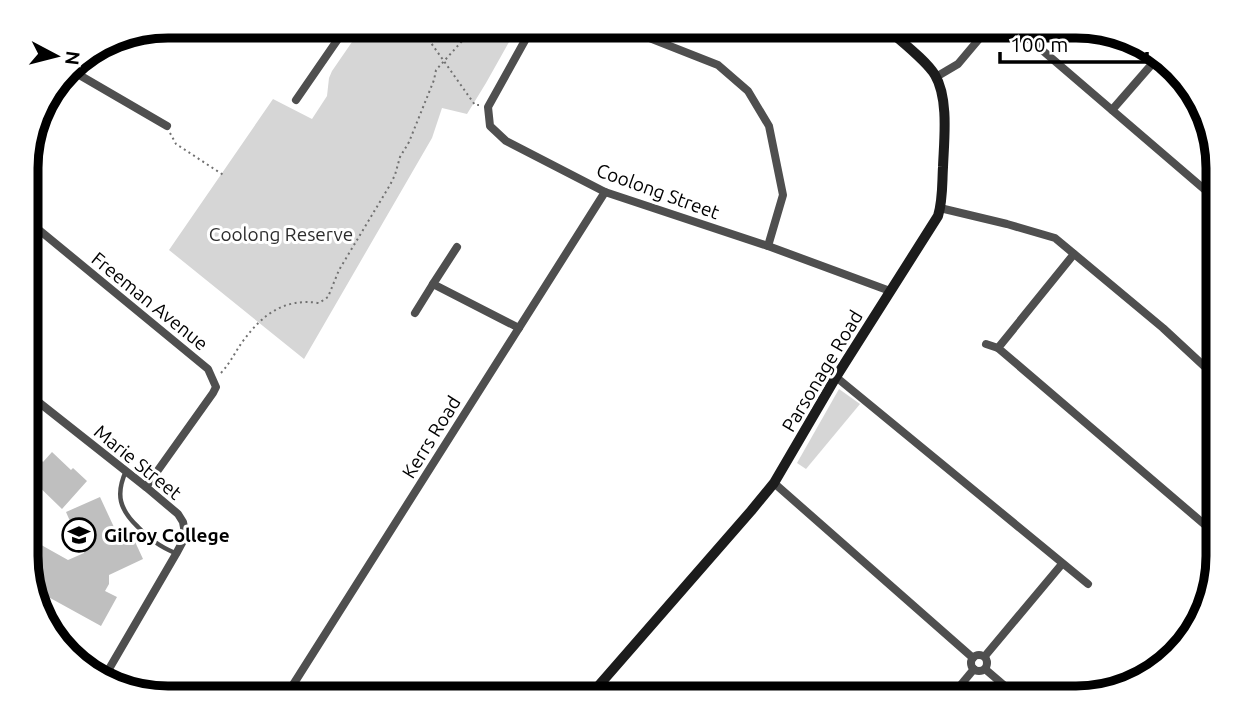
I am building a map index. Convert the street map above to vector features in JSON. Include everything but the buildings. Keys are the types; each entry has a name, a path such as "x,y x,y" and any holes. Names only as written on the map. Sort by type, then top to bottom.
{"street":[{"path":"296,100 339,38"},
{"path":"488,107 526,38"},
{"path":"649,38 718,65 748,91 769,126 783,195 768,246"},
{"path":"897,38 936,77 958,64 980,38"},
{"path":"1028,38 1206,191"},
{"path":"1112,110 1153,63"},
{"name":"Parsonage Road","path":"598,686 774,483 836,377 934,223 940,208 944,113 936,77"},
{"path":"91,82 167,126"},
{"name":"Coolong Street","path":"488,107 490,126 506,141 605,192 768,246 890,291"},
{"name":"Kerrs Road","path":"292,686 605,192"},
{"path":"940,208 1055,238 1206,367"},
{"name":"Freeman Avenue","path":"38,229 208,369 216,387"},
{"path":"415,313 457,247"},
{"path":"998,348 1074,254"},
{"path":"433,284 519,327"},
{"path":"986,344 998,348 1206,525"},
{"path":"836,377 1088,584"},
{"path":"146,487 216,387"},
{"name":"Marie Street","path":"38,402 178,514 185,529 176,554 108,671"},
{"path":"774,483 973,658"},
{"path":"985,656 1062,564"},
{"path":"985,656 978,655 973,658 971,664 979,671 985,669"},
{"path":"985,656 985,669"},
{"path":"959,686 974,669"},
{"path":"985,669 1005,686"},
{"path":"602,682 606,686"}],"lane":[{"path":"126,471 121,481 120,500 128,518 157,545 176,554"}],"path":[{"path":"427,38 475,105 488,107"},
{"path":"216,387 221,373 232,361 242,343 269,313 287,304 303,301 318,303 327,297 339,270 395,175 436,70 464,38"},
{"path":"167,126 176,144 225,176"}],"green space":[{"name":"Coolong Reserve","path":"355,38 511,38 467,114 442,108 432,138 304,359 169,250 273,99 312,119 327,96 332,71"},
{"path":"839,389 860,404 806,469 797,463"}],"place":[{"name":"Gilroy College","path":"79,535"}]}
